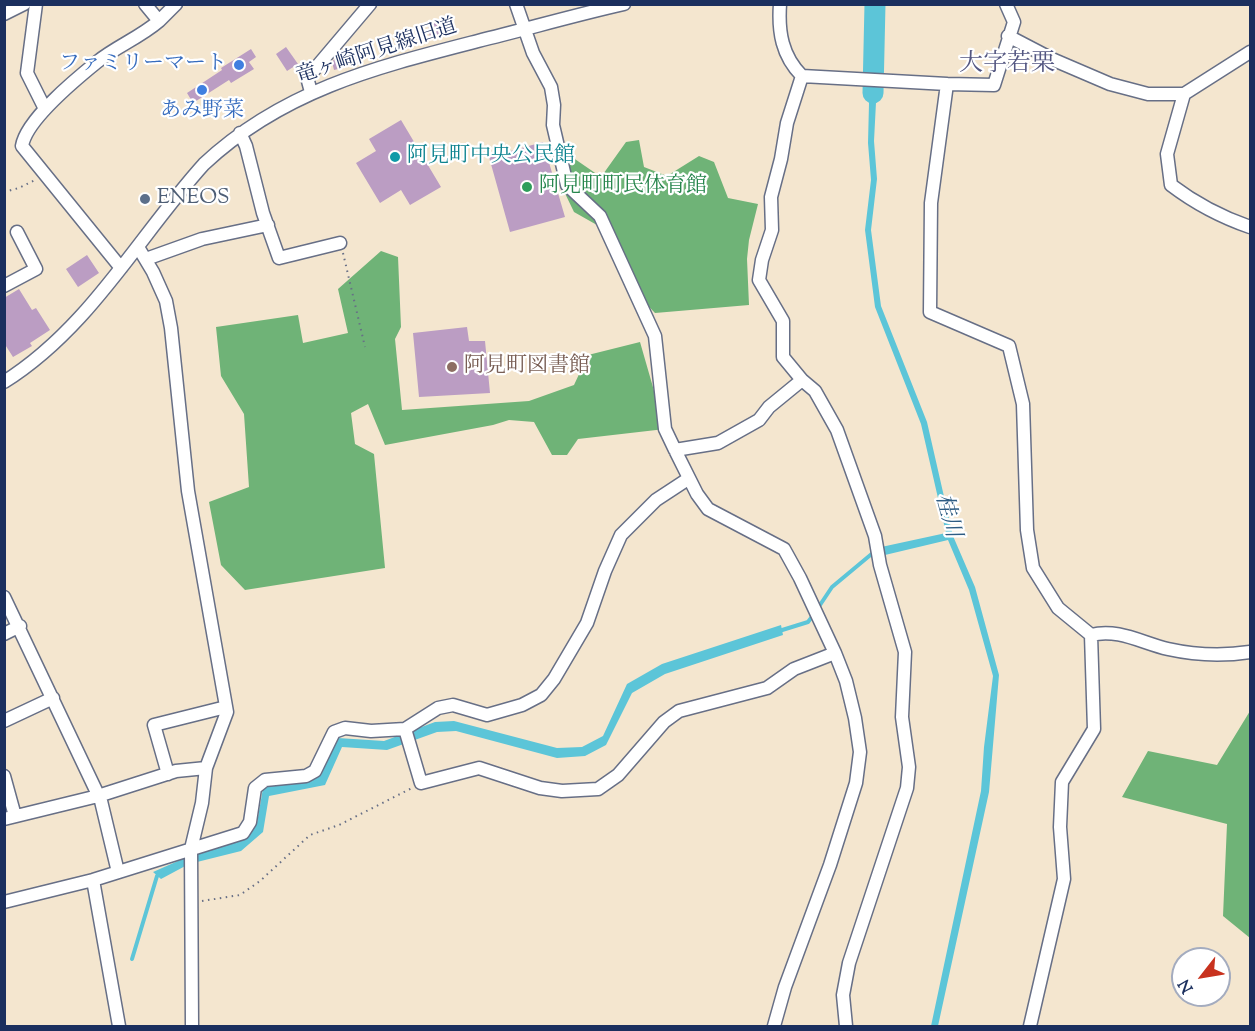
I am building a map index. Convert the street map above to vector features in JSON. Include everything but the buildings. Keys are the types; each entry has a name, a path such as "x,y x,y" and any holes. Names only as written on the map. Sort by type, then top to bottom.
{"street":[{"path":"4,14 24,4"},
{"path":"36,4 27,73 45,109"},
{"path":"145,4 159,21"},
{"path":"121,268 22,147 24,137 45,109 99,61 143,35 176,4"},
{"path":"311,92 309,76 370,4"},
{"path":"516,4 533,53 551,87 554,105 553,125 567,185 600,216 655,336 665,429 688,479 708,509 784,549 800,578 846,681 860,752 856,783 833,855 784,987 774,1026"},
{"name":"竜ヶ崎阿見線旧道","path":"4,382 41,356 62,336 121,268 204,164 240,133 286,104 311,92 396,63 624,4"},
{"path":"780,4 781,37 791,65 802,76 994,85 1014,22 1006,4"},
{"path":"1008,36 1054,60 1110,84 1148,94 1184,94 1251,52"},
{"path":"802,76 787,123 781,159 771,196 772,230 762,260 759,280 783,321 783,357 802,380 815,391 837,430 875,536 880,565 905,652 902,717 909,767 907,788 849,963 843,995 846,1026"},
{"path":"948,84 931,203 930,312 1009,346 1023,404 1027,530 1033,568 1058,608 1091,635 1094,729 1062,782 1059,827 1064,879 1030,1026"},
{"path":"1184,94 1167,154 1171,185 1193,202 1251,227"},
{"path":"240,133 246,146 279,258 340,243"},
{"path":"146,259 202,239 268,225"},
{"path":"4,286 36,269 17,232"},
{"path":"138,247 166,301 171,328 188,491 227,712 206,768 202,803 191,849 192,1026"},
{"path":"675,450 718,443 759,420 768,407 802,380"},
{"path":"4,902 93,880 243,833 250,822 255,788 265,780 306,776 315,771 326,753 334,732 345,728 371,731 405,729 438,708 453,705 487,715 522,705 541,695 554,679 587,623 605,571 621,535 656,500 688,479"},
{"path":"4,597 20,626 101,801 118,872"},
{"path":"4,634 20,626"},
{"path":"1091,635 1104,632 1168,649 1224,656 1251,652"},
{"path":"405,729 420,783 479,768 540,788 562,791 598,789 618,775 664,722 679,711 767,688 794,669 835,653"},
{"path":"4,721 53,698"},
{"path":"168,774 154,725 226,707"},
{"path":"4,776 10,818 98,796 168,774 206,768"},
{"path":"93,880 119,1026"}],"path":[{"path":"4,192 20,188 45,174"},
{"path":"340,243 365,347"},
{"path":"191,904 240,895 260,881 310,835 339,825 420,783"}],"green space":[{"path":"639,140 644,167 667,176 699,156 714,162 728,198 758,204 747,259 749,305 655,313 628,285 604,229 574,212 559,181 569,155 601,177 626,142"},
{"path":"381,251 398,257 401,327 395,339 402,410 529,401 574,385 588,355 640,342 665,429 578,439 567,455 552,455 534,422 509,420 385,445 368,404 351,413 355,444 374,454 385,568 245,590 221,565 209,502 249,487 244,414 221,376 216,327 298,315 303,343 348,333 338,289"},
{"path":"1250,711 1250,938 1223,916 1227,824 1122,797 1148,751 1217,765"}],"water":[{"path":"870,64 878,64 874,141 877,179 871,230 881,306 927,422 953,536 975,587 999,675 989,792 938,1026 931,1026 981,791 993,676 969,590 948,540 885,555 872,549 946,533 921,424 875,307 865,230 871,180 868,143"},
{"path":"781,625 783,635 665,674 632,693 606,745 585,756 557,758 456,731 437,732 387,750 342,747 325,785 269,796 263,832 241,851 189,864 161,879 153,872 187,857 239,841 257,823 263,788 321,775 338,738 384,741 435,722 454,721 557,748 582,747 603,736 627,684 662,664"}],"waterway":[{"name":"桂川","path":"873,93 875,4"},
{"path":"818,608 832,587 874,552"},
{"path":"779,631 808,622 814,614"},
{"path":"132,959 157,876 162,873"}],"place":[{"name":"ファミリーマート","path":"239,65"},
{"name":"あみ野菜","path":"202,90"},
{"name":"阿見町中央公民館","path":"395,157"},
{"name":"阿見町町民体育館","path":"527,187"},
{"name":"ENEOS","path":"145,199"},
{"name":"阿見町図書館","path":"452,367"}],"district":[{"name":"大字若栗","path":"1007,66"}]}
